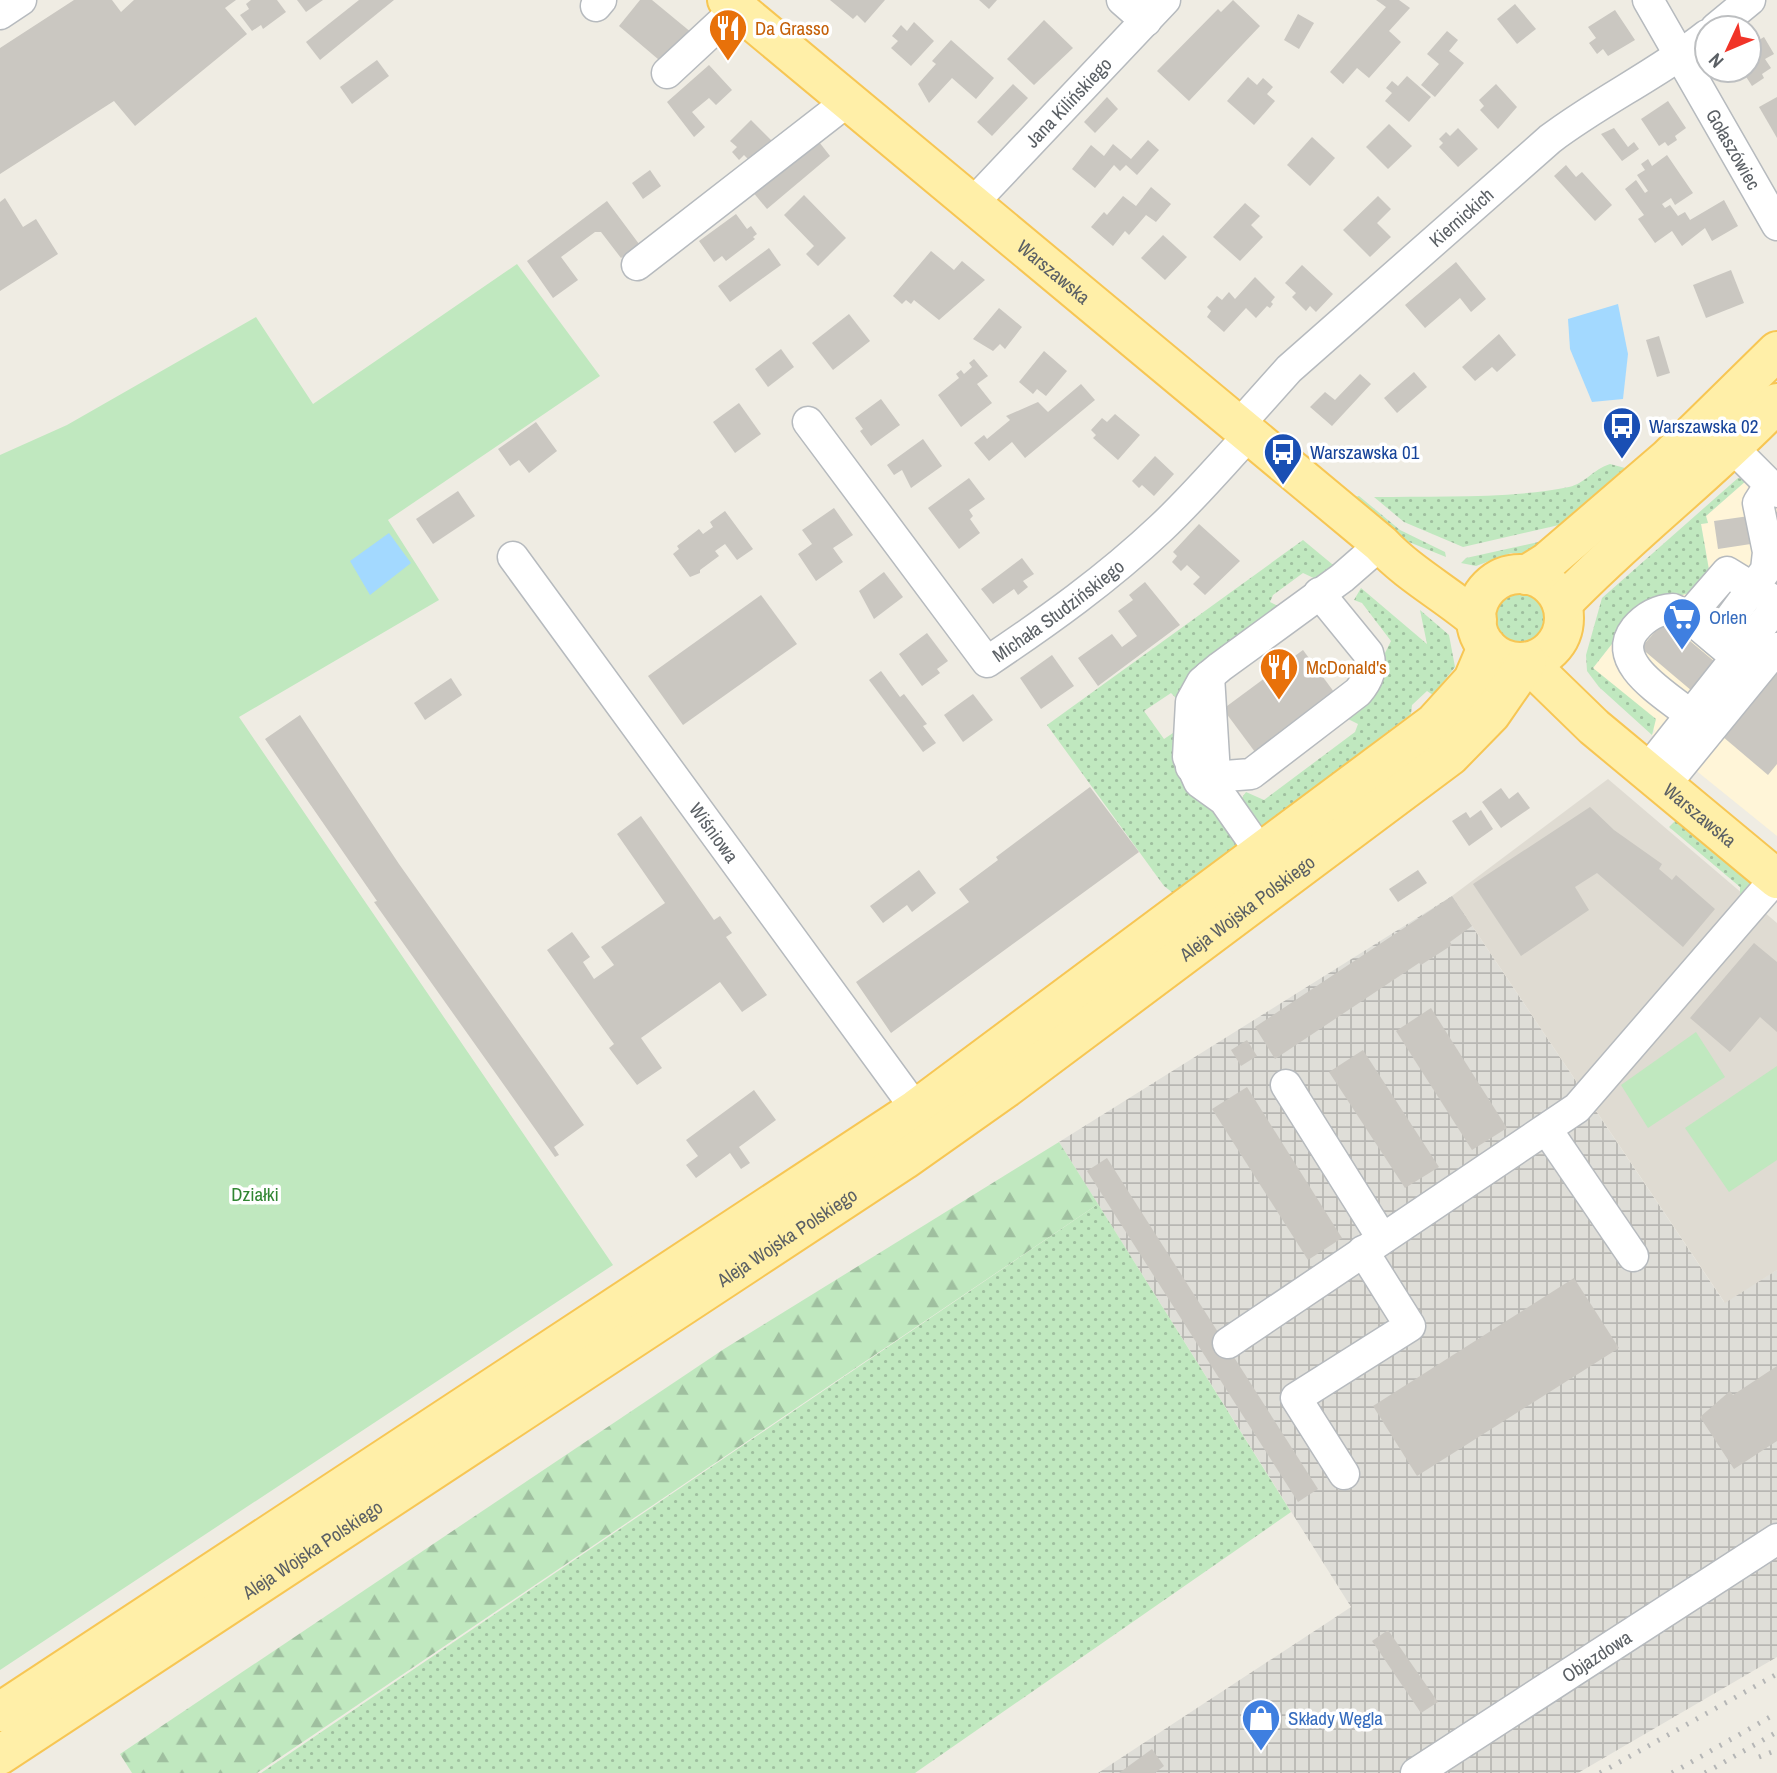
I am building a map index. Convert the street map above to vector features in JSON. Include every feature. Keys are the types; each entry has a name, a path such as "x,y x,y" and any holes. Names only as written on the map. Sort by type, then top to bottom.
{"main road":[{"name":"Warszawska","path":"732,4 1381,544 1406,569 1444,593 1482,634"},
{"path":"1508,580 1545,582 1562,604 1564,620 1542,653 1505,659 1482,634 1481,598 1508,580 1547,562 1620,500 1731,398 1777,351"},
{"path":"1731,398 1777,381"},
{"path":"1562,604 1590,573 1772,412"},
{"name":"Warszawska","path":"1381,544 1508,580"},
{"name":"Aleja Wojska Polskiego","path":"0,1712 916,1109 1434,723 1473,680 1482,634"},
{"name":"Warszawska","path":"1542,653 1645,768 1777,878"},
{"name":"Aleja Wojska Polskiego","path":"0,1755 780,1243 973,1112 1450,756 1491,714 1542,653"}],"street":[{"path":"0,14 21,0"},
{"path":"1122,0 1156,10"},
{"name":"Gołaszówiec","path":"1648,0 1777,225"},
{"path":"1733,14 1750,0"},
{"path":"667,73 732,4"},
{"name":"Jana Kilińskiego","path":"972,204 1156,10"},
{"name":"Kiernickich","path":"1244,430 1289,369 1550,139 1586,112 1693,46"},
{"path":"637,265 848,101"},
{"name":"Michała Studzińskiego","path":"808,422 987,662 1060,613 1128,559 1164,526 1244,430"},
{"path":"1732,447 1776,489"},
{"path":"1713,638 1763,595 1768,552 1758,503 1765,492 1776,489"},
{"path":"1261,853 1218,780 1209,676 1318,593 1342,578 1381,544"},
{"name":"Wiśniowa","path":"513,556 916,1109"},
{"path":"1645,768 1690,715 1713,638 1722,575 1727,572 1763,595"},
{"path":"1218,780 1251,774 1358,692 1369,676 1368,653 1318,593"},
{"path":"1690,715 1633,666 1626,650 1630,636 1643,619 1663,610 1673,609 1713,638"},
{"path":"1645,768 1777,649"},
{"path":"1228,1343 1577,1108 1777,878"},
{"path":"1286,1085 1372,1244 1410,1326 1296,1398 1344,1474"},
{"path":"1547,1130 1633,1256"},
{"name":"Objazdowa","path":"1416,1773 1777,1539"}],"shaded area":[{"path":"1747,480 1777,493 1777,836 1652,735 1655,731 1593,668 1641,607 1709,570 1701,524 1708,523 1706,516"},
{"path":"1608,779 1777,923 1777,1270 1725,1303 1452,896"},
{"path":"1452,896 1724,1302 1777,1270 1777,1657 1578,1773 1098,1773 1351,1607 1059,1142"}],"green space":[{"name":"Działki","path":"517,264 600,376 388,520 439,600 239,717 613,1265 0,1670 0,455 67,425 256,317 313,404"},
{"path":"1610,464 1625,468 1559,525 1463,547 1404,522 1374,497 1472,496 1546,491 1575,485"},
{"path":"1738,478 1747,480 1706,516 1708,523 1701,524 1709,570 1689,593 1641,607 1593,668 1656,719 1652,735 1599,687 1587,671 1586,655 1602,598"},
{"path":"1359,496 1400,530 1445,552 1446,557 1399,538 1351,498"},
{"path":"1303,540 1338,569 1320,581 1303,573 1273,595 1270,602 1284,609 1178,700 1171,693 1144,711 1164,739 1179,729 1211,802 1239,844 1173,893 1164,886 1047,725"},
{"path":"1543,541 1531,553 1511,553 1476,566 1461,563 1466,558"},
{"path":"1361,588 1427,644 1420,610 1449,635 1455,667 1433,695 1427,691 1412,705 1411,714 1262,827 1257,825 1239,802 1246,792 1264,800 1355,732 1358,724 1346,718 1375,693 1382,682 1381,661 1391,641 1362,603 1354,600"},
{"path":"1520,594 1538,601 1545,619 1538,637 1520,644 1502,637 1495,619 1502,601"},
{"path":"1676,820 1751,884 1740,895 1740,887 1669,827"},
{"path":"1696,1032 1725,1077 1648,1128 1621,1085"},
{"path":"1777,1066 1777,1160 1729,1192 1685,1128"},
{"path":"1059,1142 1098,1204 257,1773 132,1773 120,1754 724,1349"},
{"path":"1098,1204 1291,1512 915,1773 261,1773"}],"water":[{"path":"1618,304 1628,354 1623,399 1592,402 1570,349 1568,319"},
{"path":"389,533 411,563 370,595 350,561"}],"building":[{"path":"74,0 112,0 121,12 134,0 236,0 225,8 247,34 135,126 114,101 0,174 0,48"},
{"path":"251,0 277,0 286,12 263,29 261,25 252,31 240,15 249,9 246,4"},
{"path":"297,0 323,0 306,12"},
{"path":"359,0 394,0 320,60 306,42"},
{"path":"640,0 652,0 692,33 665,65 619,26"},
{"path":"830,0 885,0 865,23 857,15 853,19"},
{"path":"979,0 997,0 989,9"},
{"path":"1233,0 1260,26 1189,101 1157,71 1218,9 1221,12"},
{"path":"1376,0 1399,0 1410,8 1389,31 1401,42 1369,78 1357,68 1343,84 1330,72 1386,7"},
{"path":"1515,4 1536,29 1517,44 1497,19"},
{"path":"1615,10 1635,40 1608,56 1603,49 1597,54 1589,43 1596,38 1588,27"},
{"path":"1298,14 1314,23 1299,49 1284,40"},
{"path":"1044,20 1073,48 1034,85 1007,59"},
{"path":"914,22 934,41 911,66 891,48 898,41 892,36 901,25 907,31"},
{"path":"1447,31 1458,40 1449,51 1464,63 1435,97 1421,85 1439,64 1427,54"},
{"path":"1763,38 1774,54 1765,59 1771,68 1763,73"},
{"path":"951,40 994,78 976,99 952,78 929,103 918,84 936,64 932,61"},
{"path":"377,60 389,76 352,104 340,87"},
{"path":"709,65 732,90 716,105 709,98 692,112 705,127 694,137 667,102"},
{"path":"1407,76 1431,97 1409,122 1385,101 1392,93 1386,88 1392,81 1398,86"},
{"path":"1248,77 1257,85 1263,78 1273,87 1267,94 1275,101 1254,125 1227,101"},
{"path":"1013,84 1028,98 992,136 977,122"},
{"path":"1496,84 1517,107 1498,129 1480,110 1484,106 1479,100"},
{"path":"1107,97 1118,109 1095,133 1084,122"},
{"path":"1777,97 1777,138 1759,107"},
{"path":"1668,101 1686,128 1675,136 1677,140 1668,146 1665,142 1659,146 1641,119"},
{"path":"751,120 772,141 751,162 744,155 739,160 732,152 737,147 730,141"},
{"path":"1389,124 1412,146 1388,169 1366,147"},
{"path":"1458,128 1478,149 1458,167 1439,147 1443,143 1439,139 1446,132 1450,136"},
{"path":"1614,128 1628,147 1634,142 1639,149 1622,161 1601,134"},
{"path":"1312,137 1335,158 1310,186 1287,165"},
{"path":"816,138 830,156 767,209 752,191"},
{"path":"1148,140 1159,150 1137,175 1126,165 1120,171 1114,165 1095,188 1072,169 1091,145 1104,156 1113,144 1131,159"},
{"path":"1667,155 1693,193 1675,205 1671,198 1662,204 1665,208 1670,205 1678,216 1685,212 1690,220 1724,200 1738,226 1712,241 1705,228 1682,246 1672,231 1655,243 1638,219 1644,215 1625,189 1636,180 1645,193 1648,191 1637,175 1645,170 1641,164 1648,159 1652,166"},
{"path":"1566,165 1576,177 1582,172 1612,205 1595,221 1554,176"},
{"path":"650,170 661,186 643,199 632,183"},
{"path":"1151,187 1171,204 1156,222 1146,215 1129,235 1125,231 1113,246 1091,227 1104,212 1107,215 1123,196 1136,206"},
{"path":"804,195 846,238 818,266 806,254 814,246 784,215"},
{"path":"1378,196 1391,209 1377,223 1391,237 1370,257 1343,230"},
{"path":"5,198 23,227 36,219 58,254 0,291 0,202"},
{"path":"607,201 639,244 621,258 601,232 595,232 561,257 578,280 553,298 527,261"},
{"path":"1245,203 1260,216 1251,225 1263,237 1240,261 1213,237"},
{"path":"736,214 747,229 751,226 757,234 753,237 755,239 726,261 722,256 714,262 699,241"},
{"path":"1163,235 1187,257 1165,280 1141,258"},
{"path":"769,248 781,265 730,302 718,286"},
{"path":"931,251 954,270 962,261 985,280 939,320 914,300 911,304 906,300 902,304 893,296"},
{"path":"1456,262 1486,299 1471,312 1460,298 1425,328 1405,305"},
{"path":"1302,265 1333,294 1316,312 1310,306 1306,311 1292,297 1296,293 1285,283"},
{"path":"1731,270 1744,303 1706,318 1693,285"},
{"path":"1255,277 1275,297 1271,302 1273,304 1270,308 1267,306 1256,318 1246,308 1224,332 1207,317 1211,311 1207,307 1217,296 1222,300 1229,292 1235,299"},
{"path":"999,308 1022,327 1005,349 1000,344 993,351 973,339"},
{"path":"849,314 870,341 833,370 812,343"},
{"path":"1499,334 1516,355 1497,372 1492,367 1475,381 1462,367"},
{"path":"1659,336 1670,373 1657,377 1646,340"},
{"path":"781,349 794,367 768,387 755,369"},
{"path":"1044,351 1067,371 1046,396 1037,389 1033,394 1019,382"},
{"path":"974,359 988,376 977,384 992,403 961,427 938,395 959,378 956,374 961,370 964,374 972,367 969,363"},
{"path":"1414,372 1427,387 1397,413 1384,398"},
{"path":"1360,374 1371,384 1332,426 1310,407 1325,392 1335,400"},
{"path":"1081,384 1095,400 1025,458 1012,442 989,461 974,443 984,435 987,439 1010,420 1006,416 1038,402 1048,412"},
{"path":"881,399 900,425 871,446 860,431 863,429 855,418"},
{"path":"739,403 761,434 735,453 713,422"},
{"path":"1115,414 1140,435 1118,460 1093,438 1096,435 1091,430 1102,418 1107,422"},
{"path":"536,422 557,451 529,473 519,460 510,466 498,449"},
{"path":"923,439 942,466 911,488 902,470 894,475 887,465"},
{"path":"1155,456 1174,474 1154,496 1142,485 1139,488 1132,481"},
{"path":"969,478 985,499 969,510 973,516 970,519 980,533 959,549 928,508"},
{"path":"458,491 475,516 433,544 416,519"},
{"path":"834,508 853,535 833,548 843,562 816,581 798,554 812,544 802,530"},
{"path":"725,511 753,549 737,560 725,544 715,551 719,556 700,570 700,573 690,577 673,554 679,549 677,546 699,529 703,534 713,527 710,522"},
{"path":"1777,512 1777,540 1718,549 1714,521"},
{"path":"1199,524 1240,561 1205,595 1193,584 1200,577 1187,565 1181,571 1172,562 1177,556 1173,552"},
{"path":"1022,558 1034,574 1023,581 1028,587 1018,595 1014,589 993,604 981,589"},
{"path":"884,572 903,597 874,619 859,591"},
{"path":"1145,582 1180,625 1098,686 1078,658 1112,634 1122,647 1137,636 1118,611 1133,600 1129,595"},
{"path":"761,595 797,644 683,725 648,676"},
{"path":"1665,620 1715,662 1692,691 1641,648"},
{"path":"927,633 948,661 937,669 940,673 922,686 899,654"},
{"name":"McDonald's","path":"1303,650 1334,692 1255,752 1223,709"},
{"path":"1052,655 1074,686 1041,709 1020,678"},
{"path":"881,671 900,697 904,694 927,724 923,726 936,743 923,752 869,680"},
{"path":"1777,671 1777,764 1768,775 1722,736"},
{"path":"451,678 462,695 425,720 414,703"},
{"path":"973,694 993,720 963,742 944,715"},
{"path":"300,715 399,864 584,1125 554,1147 559,1155 555,1157 374,902 377,901 265,739"},
{"path":"1090,787 1139,852 891,1033 856,982 969,902 959,889 998,860 996,857"},
{"path":"1501,788 1509,799 1518,792 1530,808 1501,828 1482,802"},
{"path":"1590,807 1614,830 1662,864 1659,869 1672,880 1676,875 1715,909 1683,947 1597,873 1575,887 1589,910 1521,956 1473,884"},
{"path":"1481,810 1493,829 1469,846 1452,821 1466,812 1470,818"},
{"path":"641,816 714,920 720,916 732,933 726,937 767,995 742,1012 720,982 641,1038 662,1068 637,1085 609,1048 614,1044 547,950 572,932 590,957 583,962 594,979 614,965 601,947 665,903 617,834"},
{"path":"919,870 936,893 912,912 907,905 883,923 870,906"},
{"path":"1418,870 1427,883 1398,902 1389,889"},
{"path":"1452,896 1472,926 1450,942 1452,945 1421,965 1419,963 1275,1059 1255,1027"},
{"path":"1754,943 1777,962 1777,1032 1760,1017 1730,1052 1690,1018"},
{"path":"1431,1008 1507,1128 1472,1150 1396,1031"},
{"path":"1247,1040 1257,1056 1241,1066 1231,1050"},
{"path":"1363,1050 1439,1167 1405,1188 1329,1072"},
{"path":"1247,1087 1342,1238 1308,1260 1212,1109"},
{"path":"754,1090 776,1120 739,1147 750,1163 741,1169 730,1153 696,1178 686,1165 698,1156 686,1140"},
{"path":"1107,1158 1318,1489 1298,1502 1087,1171"},
{"path":"1574,1278 1619,1348 1417,1476 1373,1406"},
{"path":"1777,1366 1777,1441 1734,1469 1700,1417 1730,1391 1733,1395"},
{"path":"1388,1630 1438,1702 1421,1713 1372,1641"},
{"path":"1152,1749 1164,1766 1155,1773 1119,1773"}],"railway":[{"path":"1600,1773 1777,1674"},
{"path":"1672,1773 1777,1713"},
{"path":"1705,1773 1777,1732"},
{"path":"1759,1757 1777,1750"}],"place":[{"name":"Da Grasso","path":"728,62"},
{"name":"Warszawska 02","path":"1622,460"},
{"name":"Warszawska 01","path":"1283,486"},
{"name":"Orlen","path":"1682,651"},
{"name":"McDonald's","path":"1279,701"},
{"name":"Składy Węgla","path":"1261,1752"}]}
